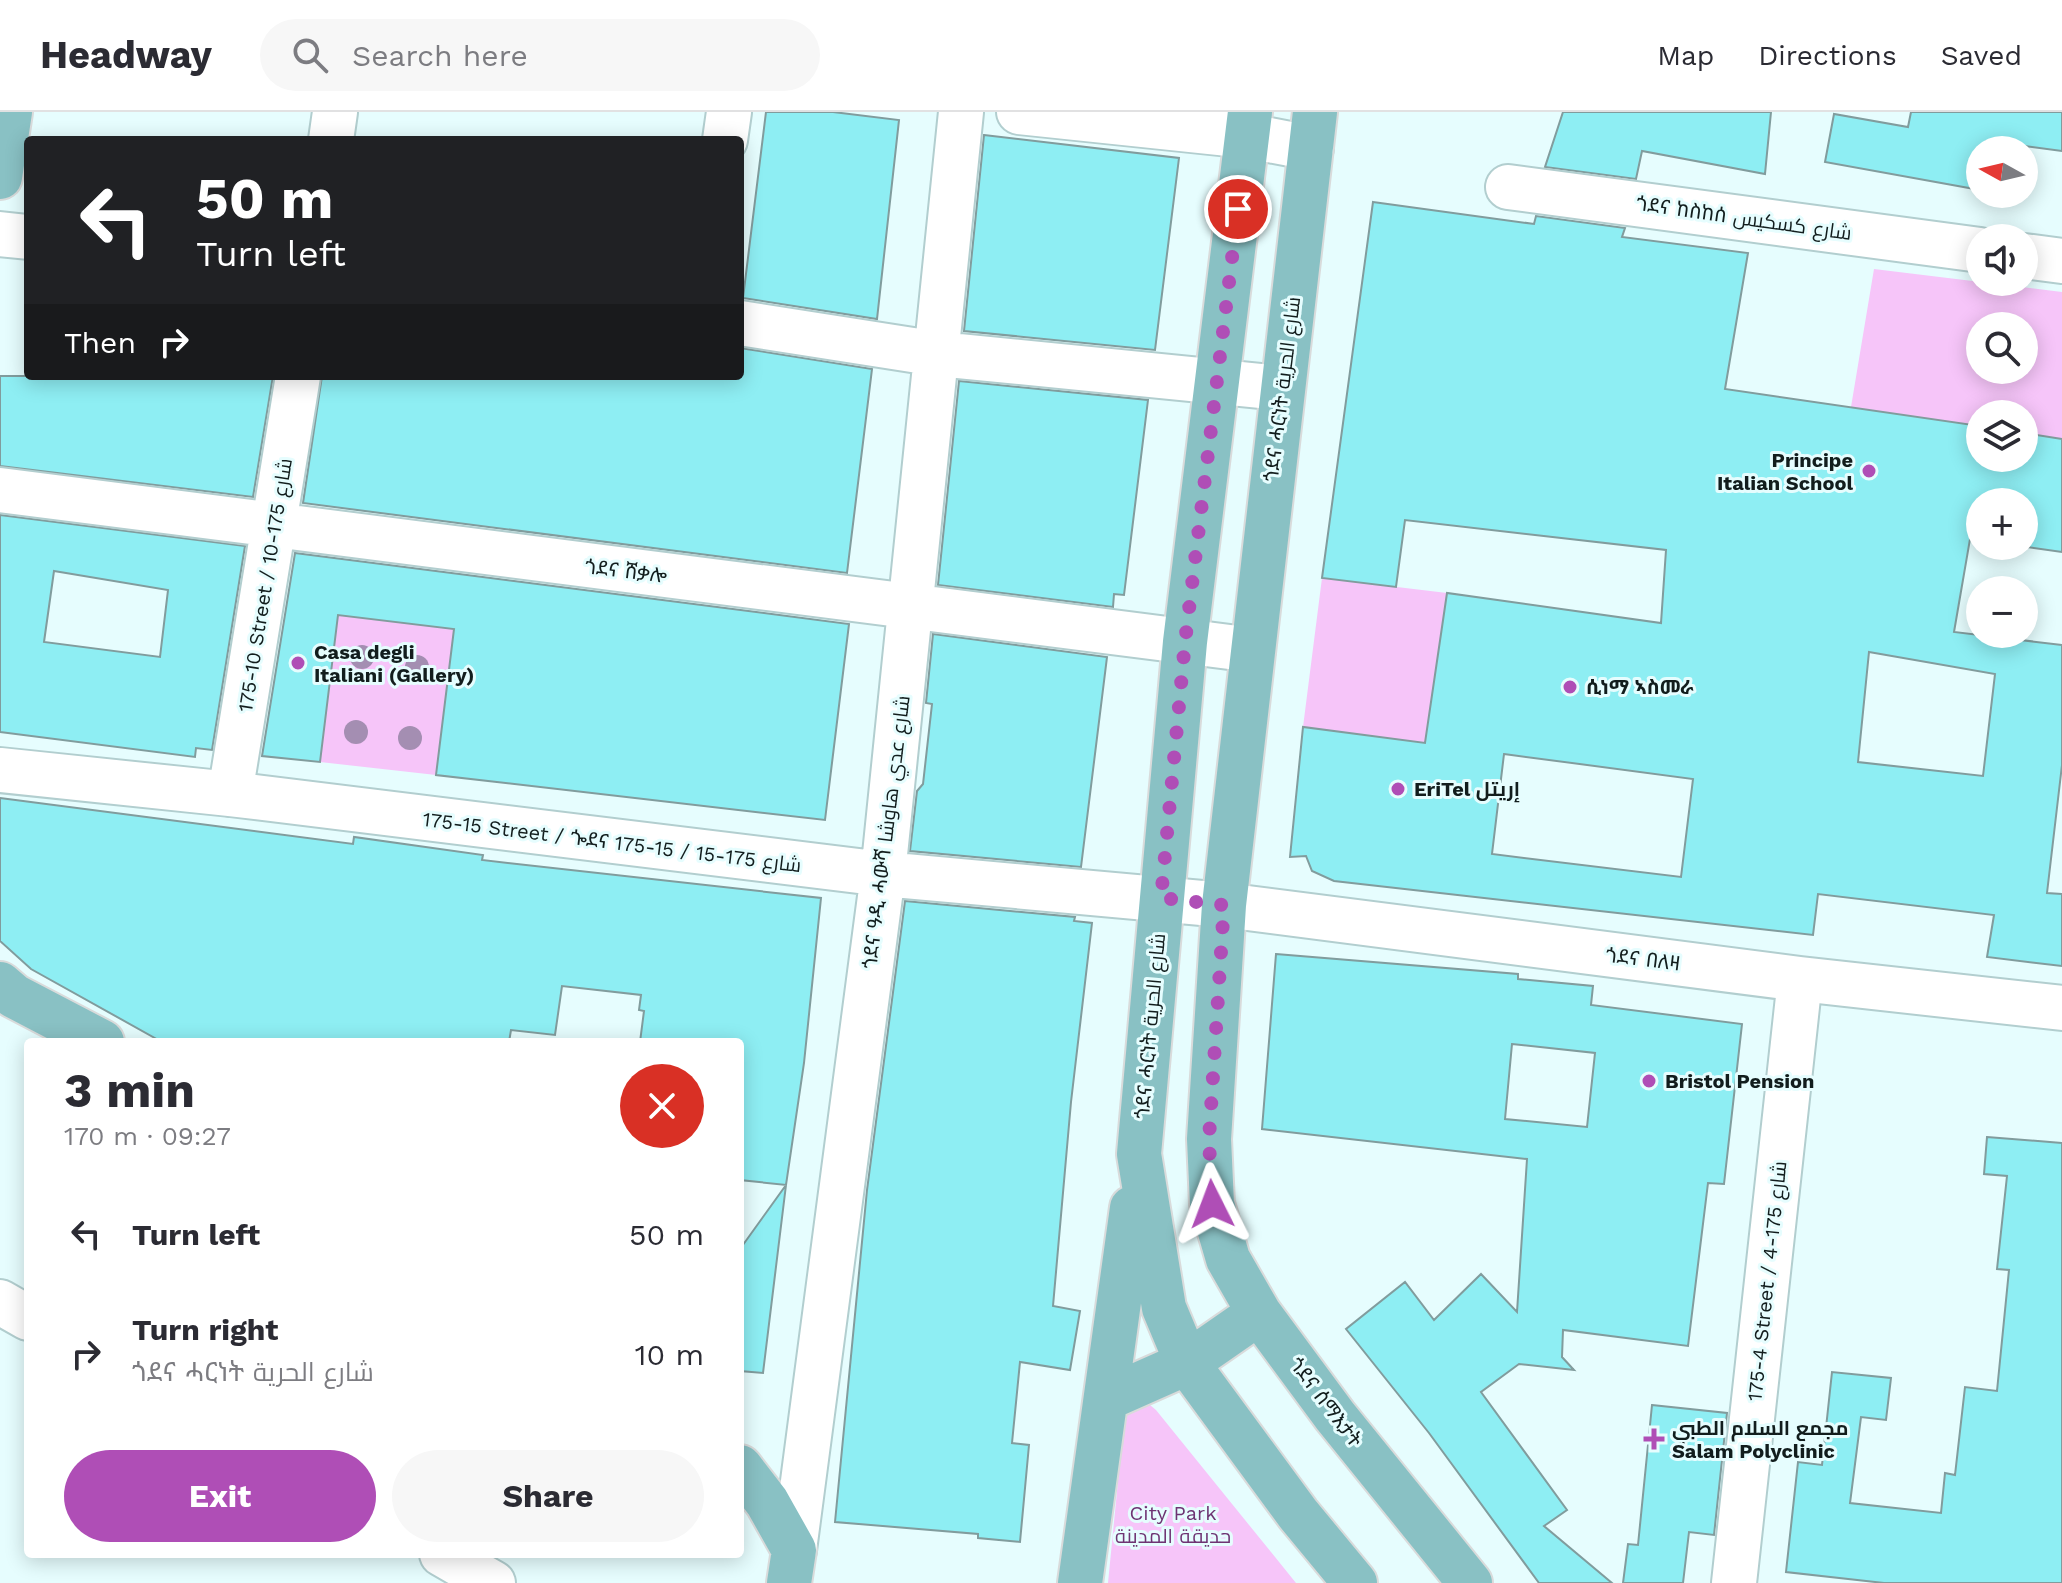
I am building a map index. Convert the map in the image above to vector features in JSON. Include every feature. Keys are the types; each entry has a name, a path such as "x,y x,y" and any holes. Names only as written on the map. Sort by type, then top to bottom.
{"main road":[{"path":"0,177 10,112"},
{"name":"ጎደና ሓርነት شارع الحرية","path":"1187,1363 1164,1308 1139,1154 1185,642 1249,124"},
{"name":"ጎደና ሓርነት شارع الحرية","path":"1212,1204 1209,1139 1224,905 1313,130"},
{"path":"0,984 14,996 94,1038"},
{"path":"1080,1583 1108,1398 1139,1154"},
{"name":"ጎደና ሰማእታት","path":"1212,1204 1228,1259 1259,1313 1335,1416 1470,1583"},
{"path":"1108,1398 1187,1363 1259,1313"},
{"path":"1187,1363 1298,1514 1355,1583"},
{"path":"744,1472 767,1502 792,1566"}],"street":[{"path":"332,136 335,112"},
{"path":"726,136 729,112"},
{"name":"ጎደና ዓዲ ሓውሻ شارع عدي هاوشا","path":"792,1566 883,874 961,112"},
{"path":"1019,112 1313,130"},
{"name":"ጎደና ከስከሰ شارع كسكيس","path":"1508,187 1966,248"},
{"path":"0,234 24,237"},
{"path":"2038,258 2062,261"},
{"path":"744,324 938,354 1216,384 1281,388"},
{"name":"175-10 Street / شارع 175-10","path":"230,794 276,527 297,380"},
{"name":"ጎደና ሸቃሎ","path":"0,490 1253,650"},
{"name":"175-15 Street / ጐደና 175-15 / شارع 175-15","path":"0,770 230,794 883,874 1224,905"},
{"name":"ጎደና በለዛ","path":"1224,905 1800,979 2062,1008"},
{"name":"175-4 Street / شارع 175-4","path":"1734,1583 1800,979"},
{"path":"0,1302 24,1316"},
{"path":"449,1558 493,1583"}],"green space":[{"path":"1874,269 1966,280 1966,296 2038,296 2038,289 2062,292 2062,439 2038,435 2038,400 1966,400 1966,424 1851,407"},
{"path":"1322,578 1447,593 1425,743 1303,727"},
{"path":"338,615 454,629 436,775 320,762"},
{"name":"City Park حديقة المدينة","path":"1144,1400 1156,1410 1296,1583 1108,1583 1124,1420 1131,1402"}],"building":[{"path":"766,112 833,112 899,120 877,319 744,298"},
{"path":"1563,112 1771,112 1765,174 1642,151 1636,179 1545,167"},
{"path":"1911,112 2062,112 2062,151 2038,148 2038,136 1966,136 1966,187 1825,162 1834,114 1908,127"},
{"path":"984,135 1179,158 1155,350 964,331"},
{"path":"1373,202 1534,224 1536,216 1625,228 1622,237 1748,253 1725,389 1966,424 1966,472 2038,472 2038,435 2062,439 2062,552 2038,549 2038,488 1966,488 1966,560 1954,632 1966,633 1966,648 2038,648 2038,642 2062,645 2062,765 2047,893 2062,894 2062,966 1987,957 1994,915 1818,894 1813,935 1334,881 1312,871 1306,856 1290,857 1303,727 1425,743 1447,593 1661,623 1666,550 1405,520 1396,587 1322,578","holes":["1869,652 1995,674 1983,776 1858,762","1504,754 1693,779 1681,877 1492,854"]},
{"path":"744,349 872,369 847,573 303,503 321,380 744,380"},
{"path":"0,376 24,376 24,380 272,380 253,497 0,466"},
{"path":"959,381 1148,400 1124,595 1114,594 1113,607 938,585"},
{"path":"0,515 245,546 212,750 196,748 195,757 0,732","holes":["54,571 168,590 160,657 44,642"]},
{"path":"295,553 849,624 825,820 436,775 454,629 338,615 320,762 262,756"},
{"path":"933,634 1107,657 1081,867 910,851 917,791 923,784 932,704 926,703"},
{"path":"0,798 353,844 354,837 483,855 482,860 821,898 804,1063 786,1185 744,1180 744,1038 641,1038 644,1011 639,1010 641,995 562,986 555,1035 511,1030 510,1038 155,1038 31,969 0,941"},
{"path":"905,901 1075,917 1074,921 1092,923 1071,1102 1053,1306 1080,1311 1070,1370 1020,1362 1012,1443 1029,1445 1020,1542 978,1538 978,1534 835,1522 867,1190"},
{"path":"1276,954 1518,974 1518,979 1593,986 1591,1005 1742,1024 1724,1184 1708,1183 1688,1346 1563,1330 1562,1357 1574,1370 1519,1364 1481,1392 1567,1510 1544,1526 1612,1583 1539,1583 1429,1433 1346,1329 1405,1282 1434,1320 1481,1274 1517,1312 1527,1159 1262,1129","holes":["1512,1044 1595,1053 1587,1127 1505,1119"]},
{"path":"1987,1137 2062,1143 2062,1583 1884,1583 1786,1572 1798,1462 1822,1465 1832,1372 1891,1378 1886,1420 1861,1417 1850,1503 1941,1513 1945,1473 1955,1475 1965,1387 1997,1391 2009,1270 1997,1269 2007,1176 1984,1174"},
{"path":"786,1185 763,1373 744,1371 744,1243"},
{"path":"1652,1405 1727,1413 1714,1535 1689,1532 1683,1583 1623,1583 1628,1544 1638,1545"}],"place":[{"name":"Principe Italian School","path":"1869,471"},
{"name":"Casa degli Italiani (Gallery)","path":"298,663"},
{"name":"ሲነማ ኣስመራ","path":"1570,687"},
{"name":"EriTel إريتل","path":"1398,789"},
{"name":"Bristol Pension","path":"1649,1081"},
{"name":"مجمع السلام الطبي Salam Polyclinic","path":"1654,1439"}],"route":[{"path":"1212,1204 1209,1139 1224,905 1161,898 1185,642 1238,209"}]}
